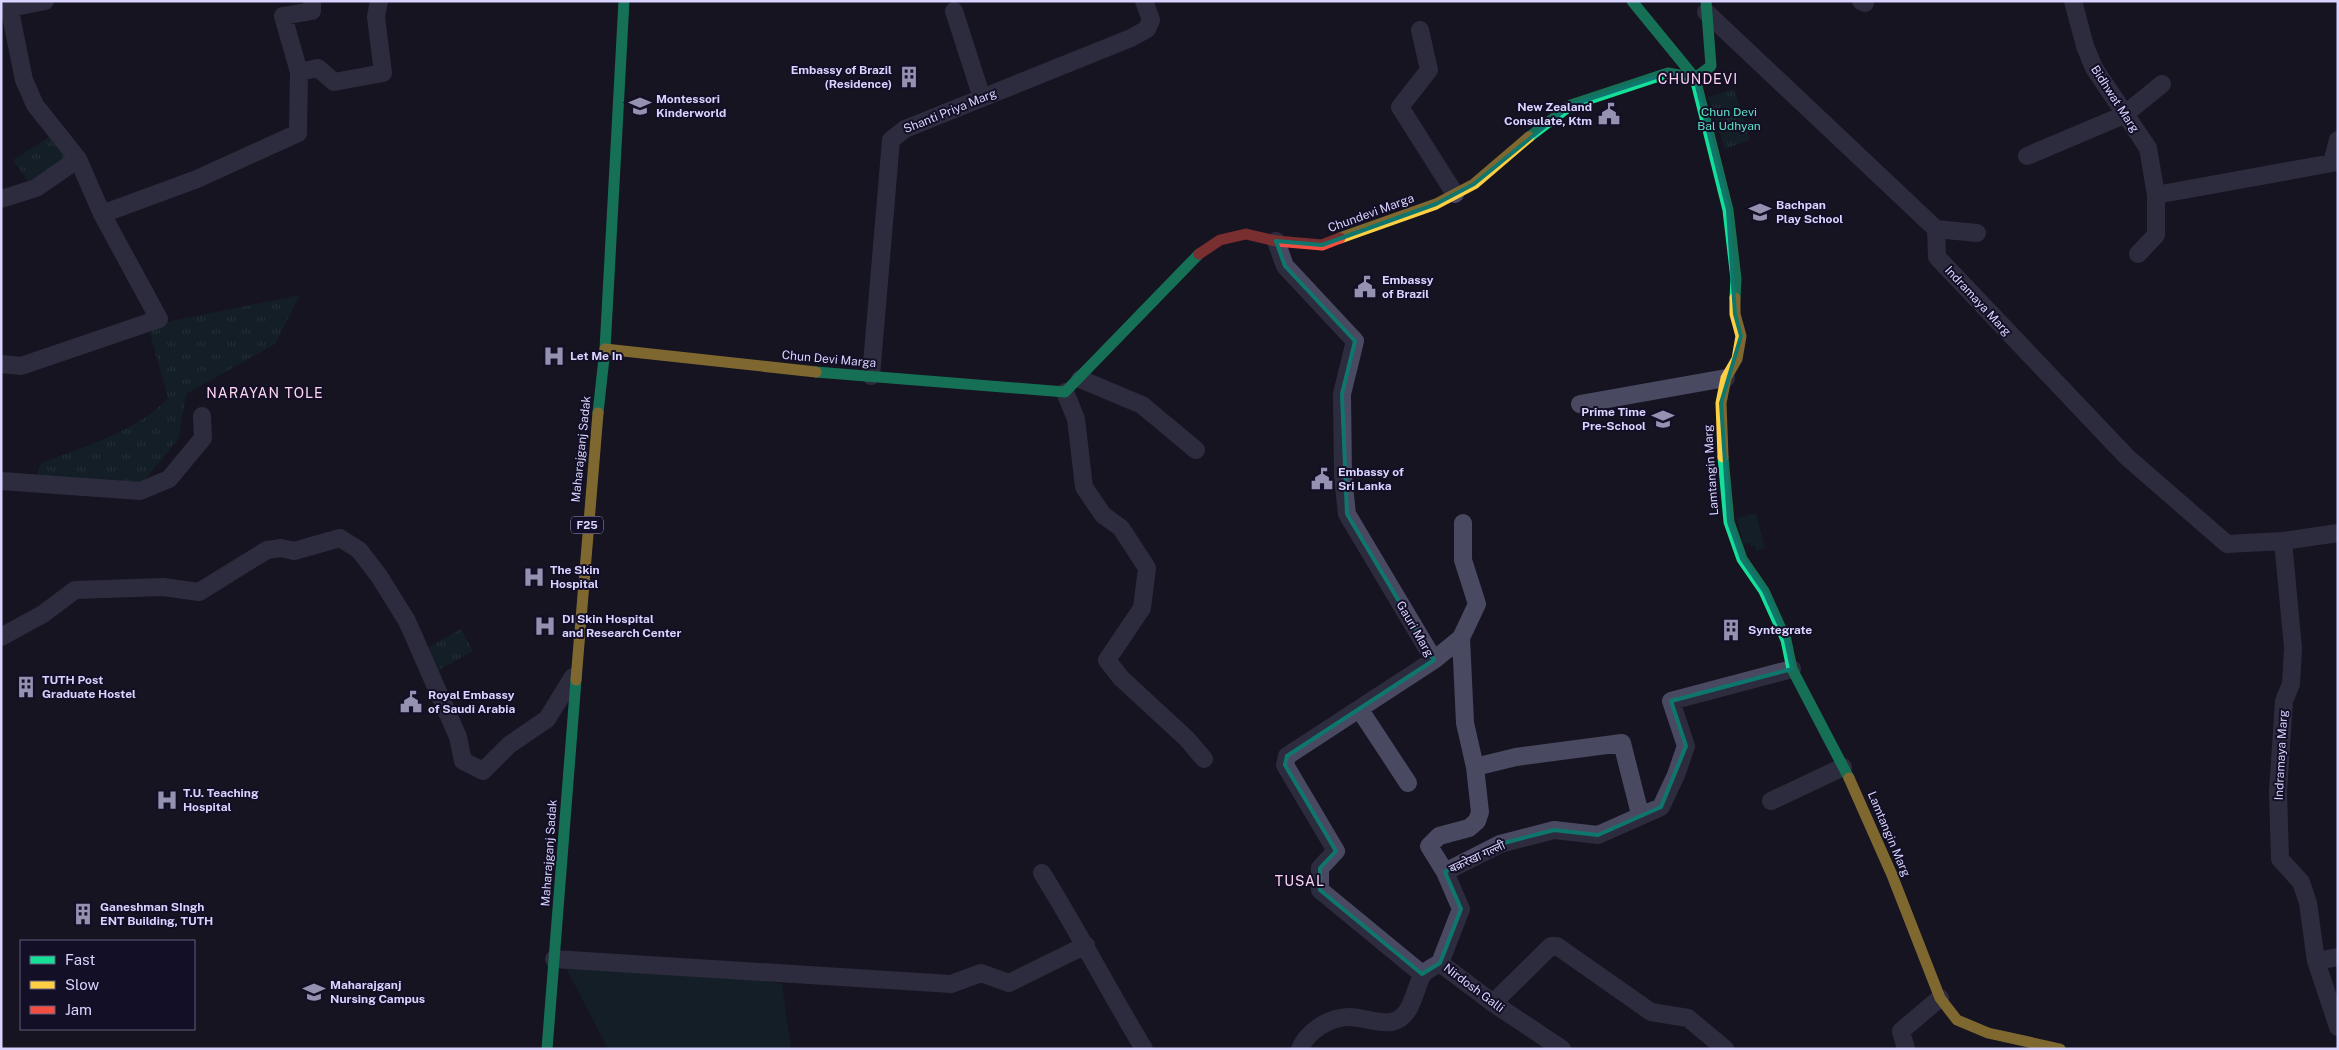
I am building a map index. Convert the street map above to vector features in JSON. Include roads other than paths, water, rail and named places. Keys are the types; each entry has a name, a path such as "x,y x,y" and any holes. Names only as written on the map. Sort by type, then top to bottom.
{"street":[{"path":"1,364 21,366 159,318 102,214 78,159 34,105 24,80 9,5 45,1"},
{"path":"102,214 197,179 298,133 299,72 283,16 312,11 312,1"},
{"path":"299,72 318,68 334,82 383,73 376,18 379,1"},
{"name":"Maharajganj Sadak","path":"547,1049 589,505 605,349 624,1"},
{"name":"Shanti Priya Marg","path":"871,376 891,140 905,129 1131,38 1147,29 1151,20 1144,1"},
{"name":"Lamtangin Marg","path":"1632,1 1645,14 1695,78 1728,210 1736,279 1735,314 1741,336 1737,359 1726,378 1721,403 1729,522 1742,559 1764,591 1782,632 1792,669 1843,767 1892,875 1940,998 1957,1020 1985,1041 2060,1049"},
{"name":"Bidhwat Marg","path":"2073,1 2085,46 2094,68 2148,148 2156,195 2156,235 2138,254"},
{"path":"1695,78 1711,66 1712,47 1706,7"},
{"path":"1706,7 1936,229 1977,234"},
{"path":"954,11 982,98"},
{"path":"1420,30 1429,70 1400,107 1455,194"},
{"name":"Chundevi Marga","path":"1058,392 1080,380 1102,353 1199,254 1220,240 1246,234 1276,241 1322,246 1436,204 1474,184 1548,121 1571,105 1668,73 1695,78"},
{"path":"2027,156 2124,115 2162,84"},
{"path":"2156,195 2332,163 2338,140"},
{"path":"1,199 36,188 78,159"},
{"name":"Indramaya Marg","path":"1936,229 1937,257 2127,457 2167,494 2227,544 2283,541 2338,533"},
{"name":"Gauri Marg","path":"1276,241 1284,266 1355,341 1342,394 1343,477 1347,514 1434,660 1287,756 1285,764 1336,851 1320,868 1320,890 1422,974"},
{"name":"Chun Devi Marga","path":"605,349 760,367 1058,392"},
{"path":"1580,404 1726,378"},
{"path":"1080,380 1142,405 1196,450"},
{"path":"1058,392 1076,419 1084,487 1102,515 1122,528 1147,568 1142,608 1107,660 1121,678 1187,739 1204,759"},
{"path":"1,481 140,491 169,479 203,438 202,416"},
{"path":"1434,660 1461,638 1478,604 1463,560 1463,524"},
{"path":"1,637 43,614 75,590 163,587 199,592 267,550 281,548 294,551 340,538 359,550 379,576 407,621 458,736 463,761 483,771 509,745 547,719 576,671"},
{"name":"Indramaya Marg","path":"2283,541 2293,648 2290,684 2284,701 2278,791 2280,859 2301,882 2308,903 2316,961 2338,1027"},
{"path":"1445,872 1429,846 1439,836 1469,828 1477,820 1480,812 1475,767 1465,723 1461,638"},
{"name":"बक्ररेखा गल्ली","path":"1440,963 1461,909 1445,872 1500,844 1554,830 1598,835 1640,814 1661,807 1676,775 1686,746 1671,701 1792,669"},
{"path":"1360,710 1408,784"},
{"path":"1475,767 1516,757 1622,743 1640,814"},
{"path":"1771,801 1843,767"},
{"path":"1042,873 1086,945 1100,976 1144,1049"},
{"path":"554,959 951,984 981,973 1009,983 1086,945"},
{"path":"1493,1003 1551,946 1557,946 1652,1012 1688,1018 1725,1049"},
{"path":"2316,961 2338,957"},
{"name":"Nirdosh Galli","path":"1300,1049 1316,1029 1335,1019 1349,1017 1392,1022 1403,1015 1411,1005 1422,974 1440,963 1493,1003 1562,1049"},
{"path":"1906,1049 1901,1031 1940,998"}],"place":[{"name":"Embassy of Brazil (Residence)","path":"909,77"},
{"name":"Montessori Kinderworld","path":"640,106"},
{"name":"New Zealand Consulate, Ktm","path":"1609,114"},
{"name":"Bachpan Play School","path":"1760,212"},
{"name":"Embassy of Brazil","path":"1365,287"},
{"name":"Let Me In","path":"554,356"},
{"name":"Prime Time Pre-School","path":"1663,419"},
{"name":"Embassy of Sri Lanka","path":"1322,479"},
{"name":"The Skin Hospital","path":"534,577"},
{"name":"DI Skin Hospital and Research Center","path":"545,626"},
{"name":"Syntegrate","path":"1731,630"},
{"name":"TUTH Post Graduate Hostel","path":"26,687"},
{"name":"Royal Embassy of Saudi Arabia","path":"411,702"},
{"name":"T.U. Teaching Hospital","path":"167,800"},
{"name":"Ganeshman SIngh ENT Building, TUTH","path":"83,914"},
{"name":"Maharajganj Nursing Campus","path":"314,992"}],"district":[{"name":"CHUNDEVI","path":"1698,79"},
{"name":"NARAYAN TOLE","path":"265,393"},
{"name":"TUSAL","path":"1300,881"}],"park label":[{"name":"Chun Devi Bal Udhyan","path":"1729,119"}]}
